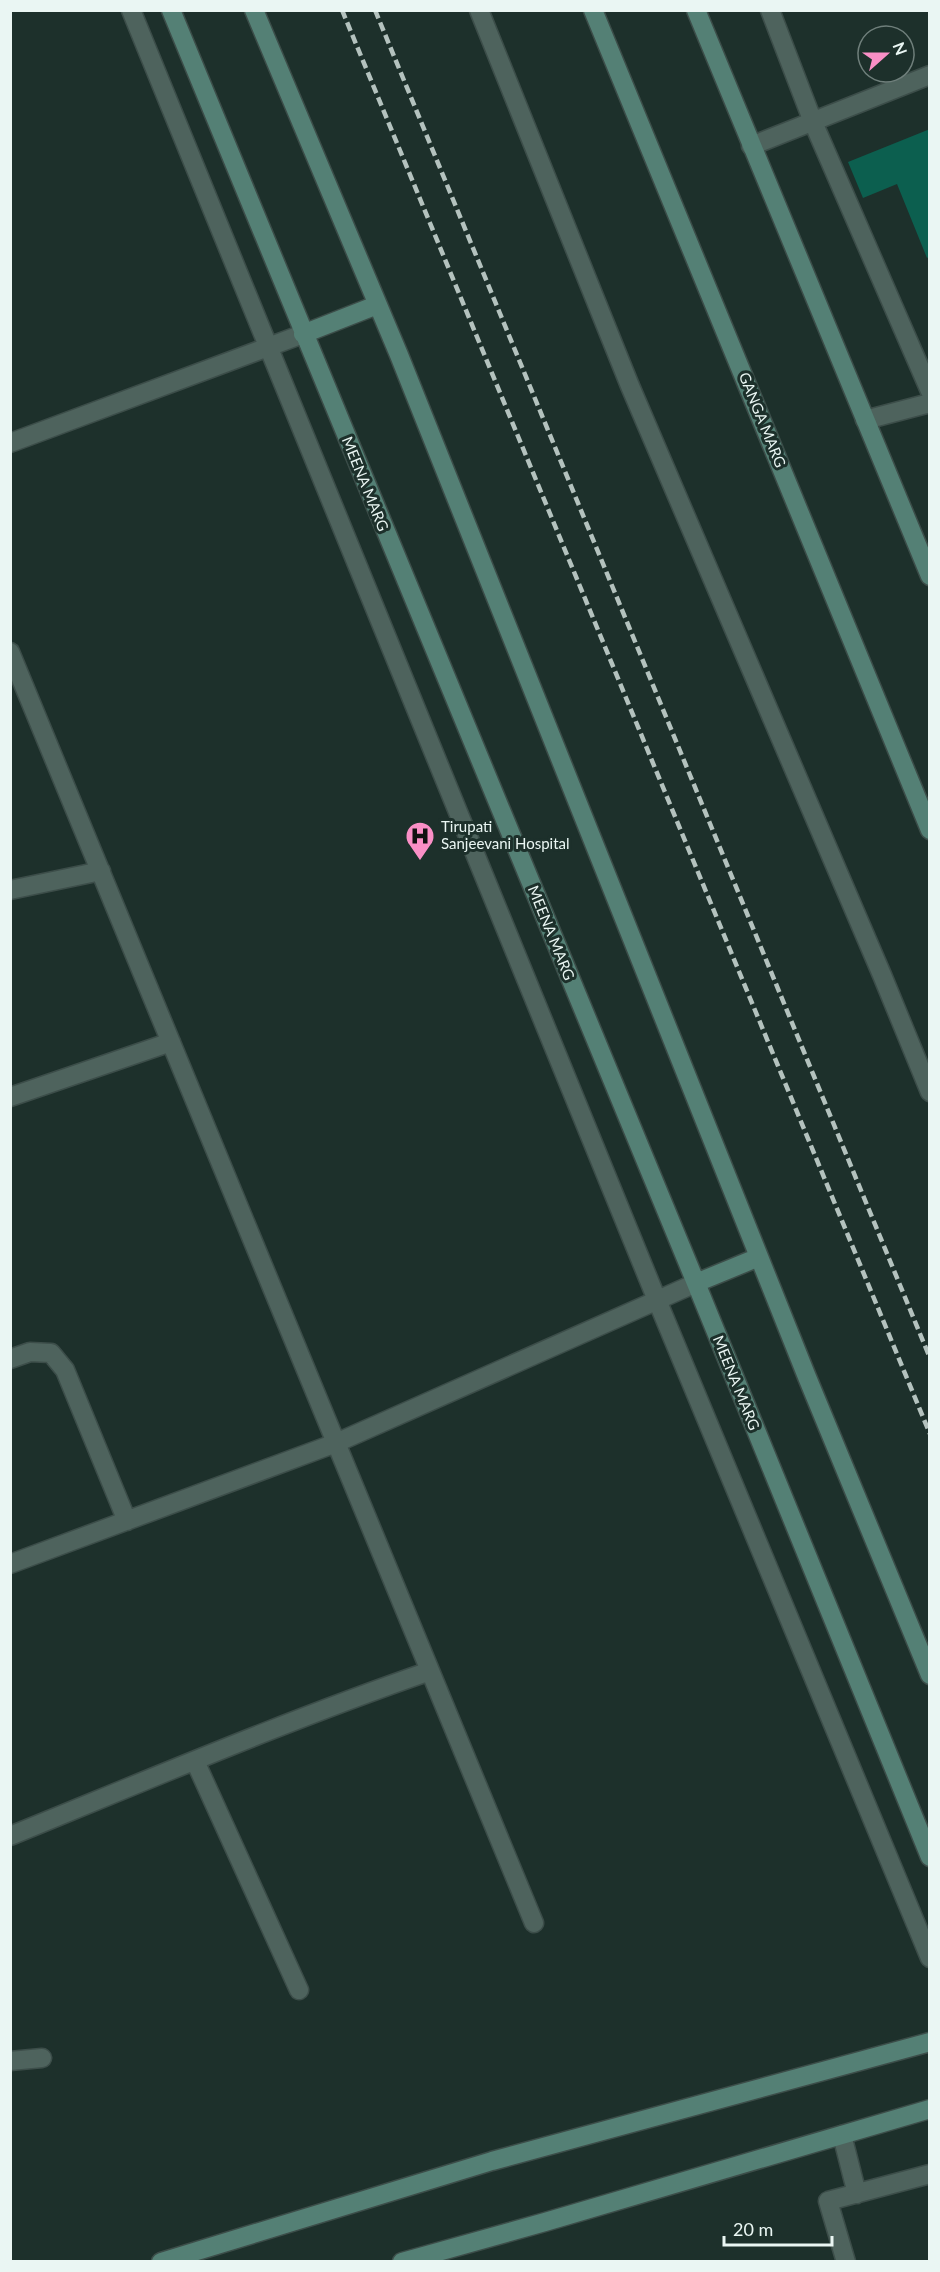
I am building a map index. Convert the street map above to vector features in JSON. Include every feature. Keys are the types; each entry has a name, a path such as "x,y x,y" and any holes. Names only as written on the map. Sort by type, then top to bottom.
{"street":[{"path":"131,10 657,1300 930,1958"},
{"name":"MEENA MARG","path":"171,10 930,1857"},
{"path":"254,10 377,305 759,1257 930,1675"},
{"path":"479,10 630,386 930,1092"},
{"name":"GANGA MARG","path":"593,10 930,830"},
{"path":"696,10 930,576"},
{"path":"770,10 813,122 930,390"},
{"path":"752,146 930,75"},
{"path":"10,443 377,305"},
{"path":"865,420 930,403"},
{"path":"10,652 534,1923"},
{"path":"10,890 101,871"},
{"path":"10,1098 171,1042"},
{"path":"10,1564 336,1443 759,1257"},
{"path":"10,1359 30,1352 51,1353 65,1370 126,1521"},
{"path":"10,1836 385,1686 430,1671"},
{"path":"195,1761 299,1990"},
{"path":"161,2262 492,2161 930,2042"},
{"path":"10,2061 42,2058"},
{"path":"402,2262 930,2109"},
{"path":"842,2135 857,2194"},
{"path":"846,2262 828,2201 930,2174"}],"building":[{"path":"930,129 930,256 927,258 897,184 863,198 848,162"}],"railway":[{"path":"342,10 930,1434"},
{"path":"375,10 930,1358"}],"place":[{"name":"Tirupati Sanjeevani Hospital","path":"420,862"}]}
